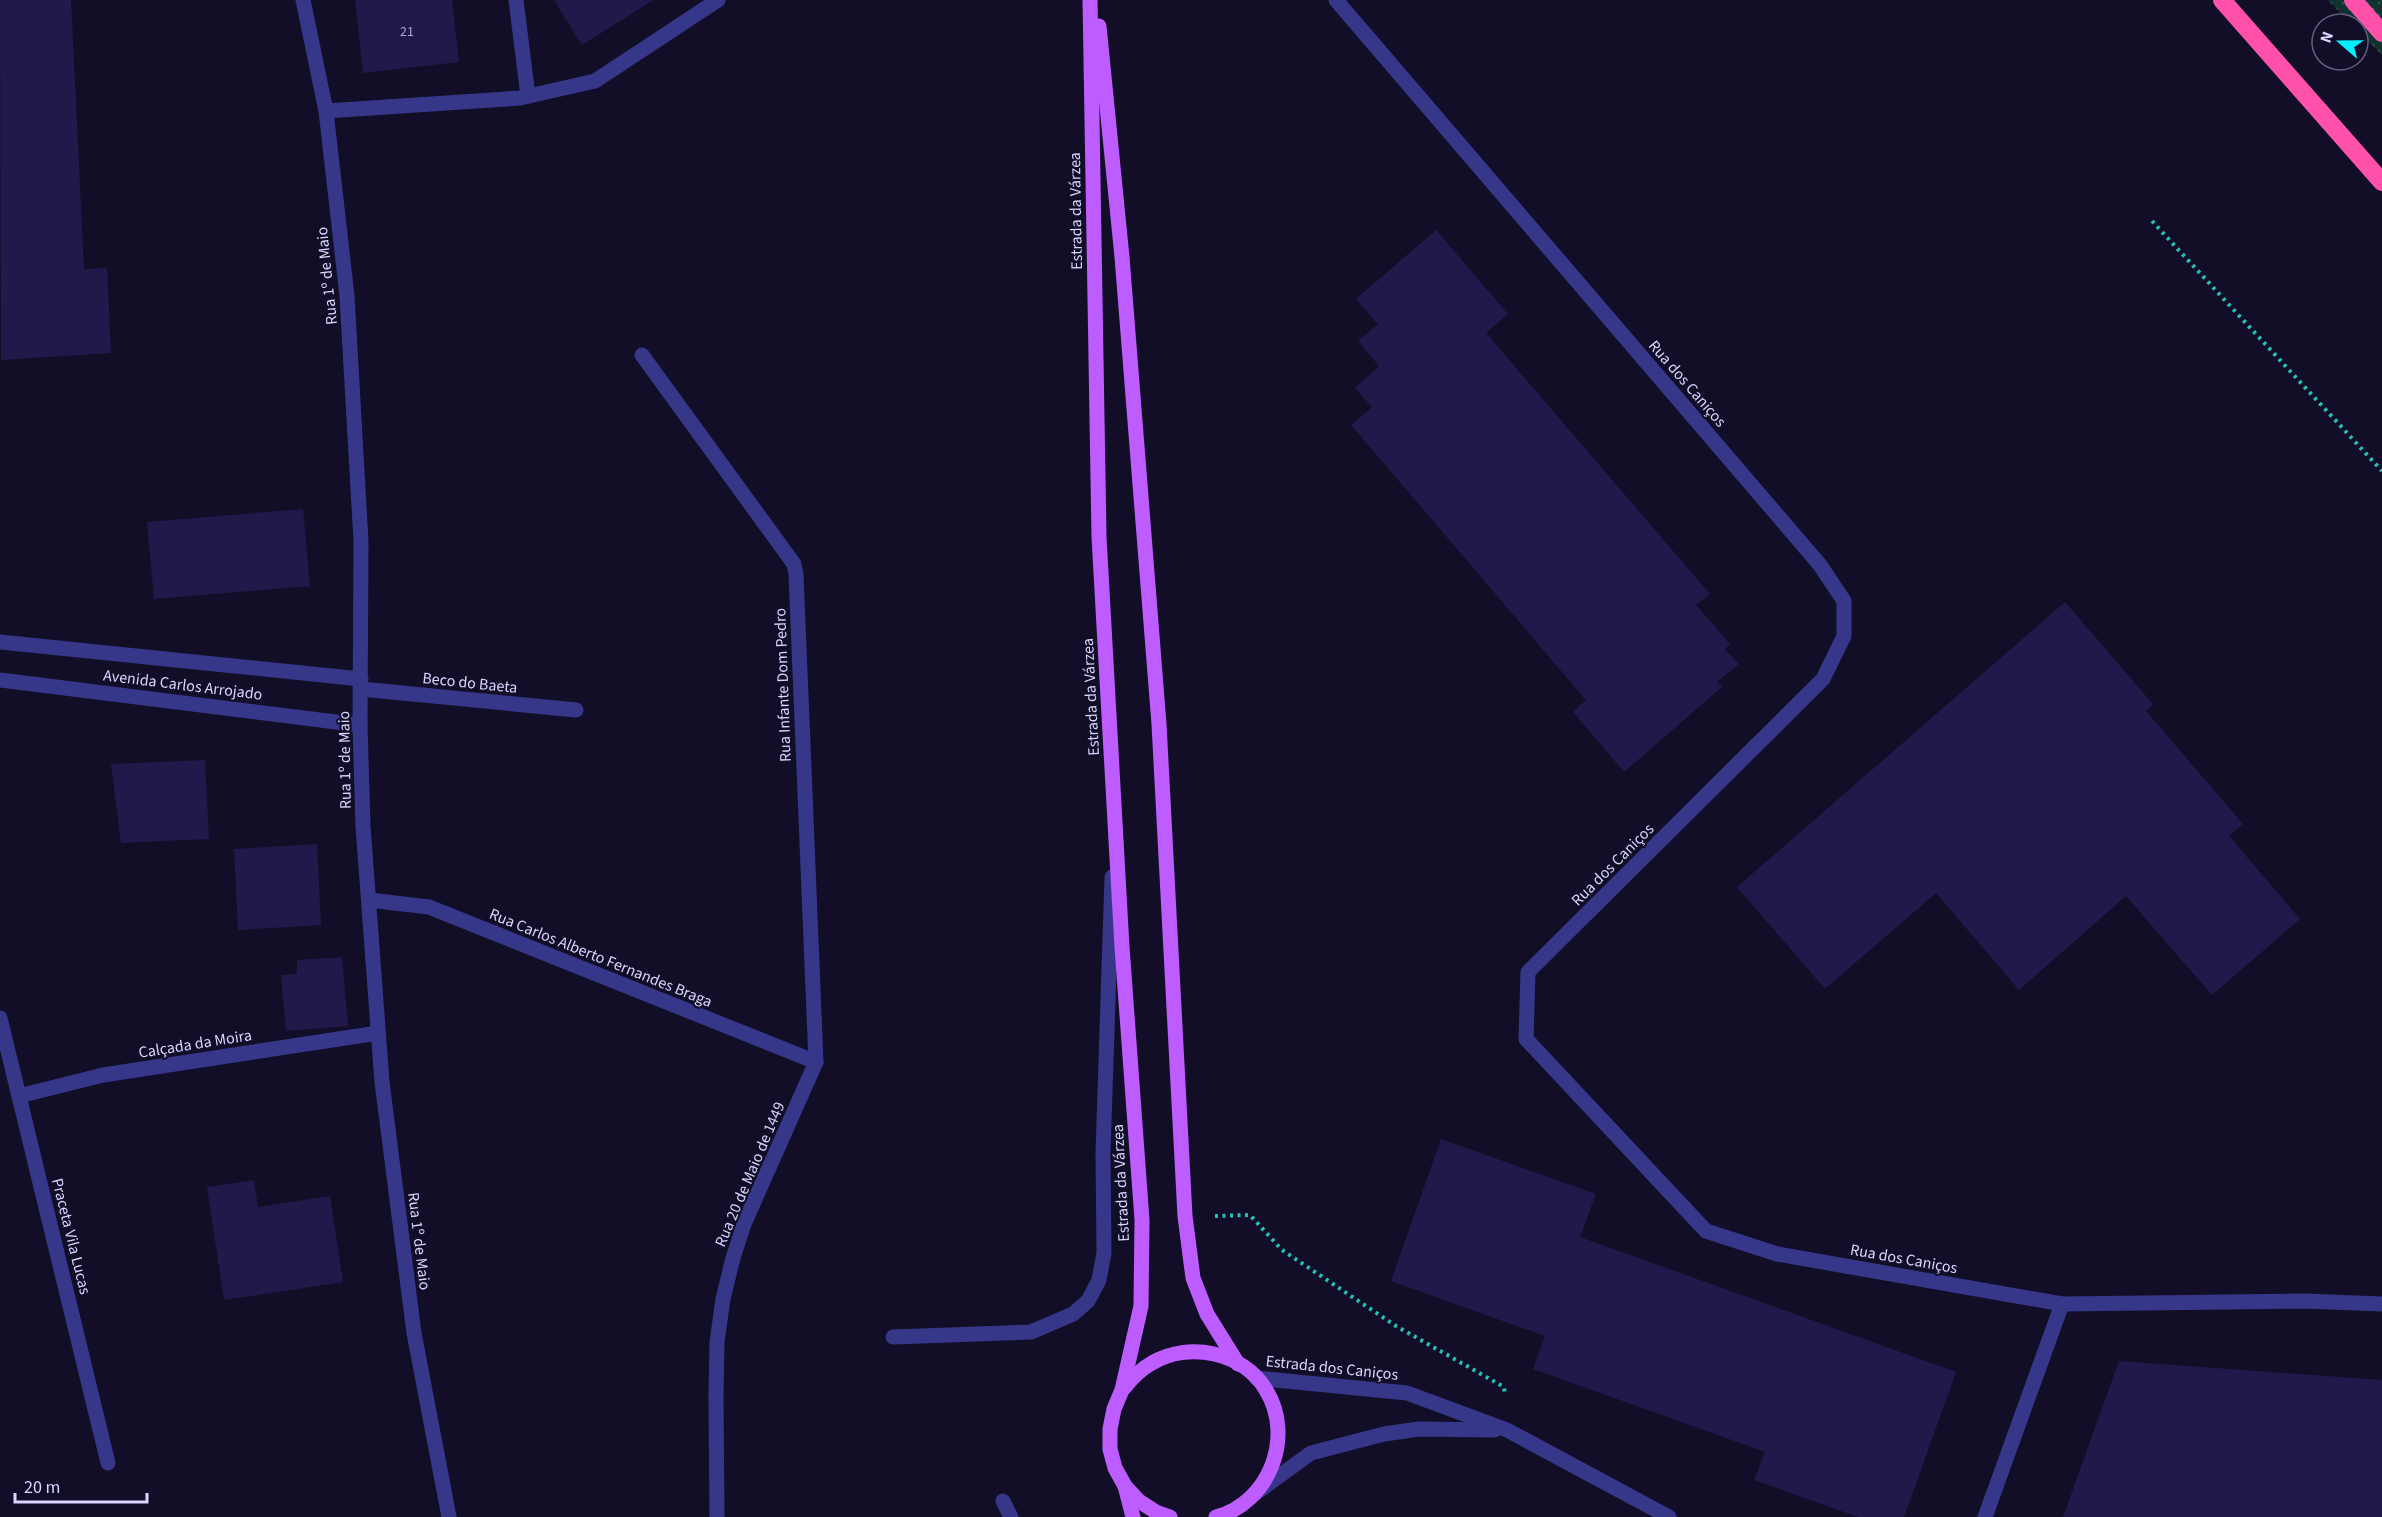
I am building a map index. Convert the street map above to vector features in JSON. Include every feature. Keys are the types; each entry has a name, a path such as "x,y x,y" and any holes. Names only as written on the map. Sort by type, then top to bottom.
{"highway":[{"path":"2222,0 2382,182"},
{"path":"2353,0 2382,33"}],"main road":[{"name":"Estrada da Várzea","path":"1090,0 1099,537 1122,947 1142,1220 1141,1306 1122,1390 1114,1409 1110,1429 1110,1449 1115,1468 1125,1486 1139,1501 1156,1512 1170,1517"},
{"name":"Estrada da Várzea","path":"1096,0 1122,257 1159,724 1185,1216 1193,1278 1207,1314 1238,1364"},
{"name":"Estrada da Várzea","path":"1122,1390 1152,1363 1173,1354 1196,1351 1218,1354 1238,1364 1256,1378 1267,1391 1276,1418 1278,1441 1274,1463 1266,1479 1240,1511 1216,1517"},
{"name":"Estrada da Várzea","path":"1125,1486 1133,1517"}],"street":[{"name":"Rua 1º de Maio","path":"303,0 326,111 348,308 361,541 360,725 363,826 382,1082 414,1333 449,1517"},
{"path":"516,0 528,96"},
{"path":"326,111 528,96 595,81 717,0"},
{"name":"Rua dos Caniços","path":"1336,0 1820,565 1844,601 1844,636 1823,679 1528,972 1526,1039 1706,1231 1777,1254 2062,1304 2305,1301 2382,1304"},
{"name":"Rua Infante Dom Pedro","path":"642,355 794,564 816,1062"},
{"name":"Avenida Carlos Arrojado","path":"0,642 361,684"},
{"name":"Avenida Carlos Arrojado","path":"0,680 360,725"},
{"name":"Beco do Baeta","path":"361,684 576,710"},
{"path":"893,1337 1031,1332 1073,1314 1089,1301 1100,1280 1104,1253 1103,1153 1114,811"},
{"name":"Rua Carlos Alberto Fernandes Braga","path":"369,900 429,907 816,1062"},
{"name":"Praceta Vila Lucas","path":"0,1018 108,1463"},
{"name":"Calçada da Moira","path":"19,1096 103,1075 378,1033"},
{"name":"Rua 20 de Maio de 1449","path":"717,1517 717,1353 723,1299 744,1224 816,1062"},
{"path":"1985,1517 2062,1304"},
{"name":"Estrada dos Caniços","path":"1256,1378 1407,1393 1507,1430 1669,1517"},
{"name":"Estrada dos Caniços","path":"1256,1493 1311,1453 1384,1434 1419,1429 1507,1430"},
{"path":"1003,1501 1011,1517"}],"path":[{"path":"2152,221 2382,471"},
{"path":"1212,1216 1250,1215 1282,1250 1396,1326 1504,1388 1507,1430"}],"green space":[{"path":"2328,0 2382,0 2382,55 2370,43 2370,12 2340,12"}],"building":[{"path":"0,0 71,0 84,269 107,268 111,353 1,360"},
{"path":"355,0 452,0 459,62 363,73"},
{"path":"554,0 653,0 582,45"},
{"path":"1436,230 1508,314 1486,333 1710,594 1696,605 1730,644 1725,649 1739,664 1717,682 1722,687 1624,772 1573,712 1586,700 1351,425 1372,407 1355,388 1379,366 1358,341 1378,324 1356,299"},
{"path":"303,509 310,586 154,599 147,522"},
{"path":"2065,602 2153,704 2146,711 2243,824 2229,836 2300,919 2212,995 2126,896 2019,990 1936,893 1825,989 1737,887"},
{"path":"205,760 209,839 121,843 111,764"},
{"path":"317,844 321,925 238,930 234,849"},
{"path":"342,957 348,1026 286,1031 281,975 297,974 297,960"},
{"path":"1441,1139 1596,1194 1580,1237 1956,1372 1904,1517 1858,1517 1754,1480 1765,1452 1533,1369 1545,1336 1391,1281"},
{"path":"254,1180 258,1207 330,1196 343,1282 224,1300 207,1187"},
{"path":"2119,1361 2382,1380 2382,1517 2063,1517"}]}
